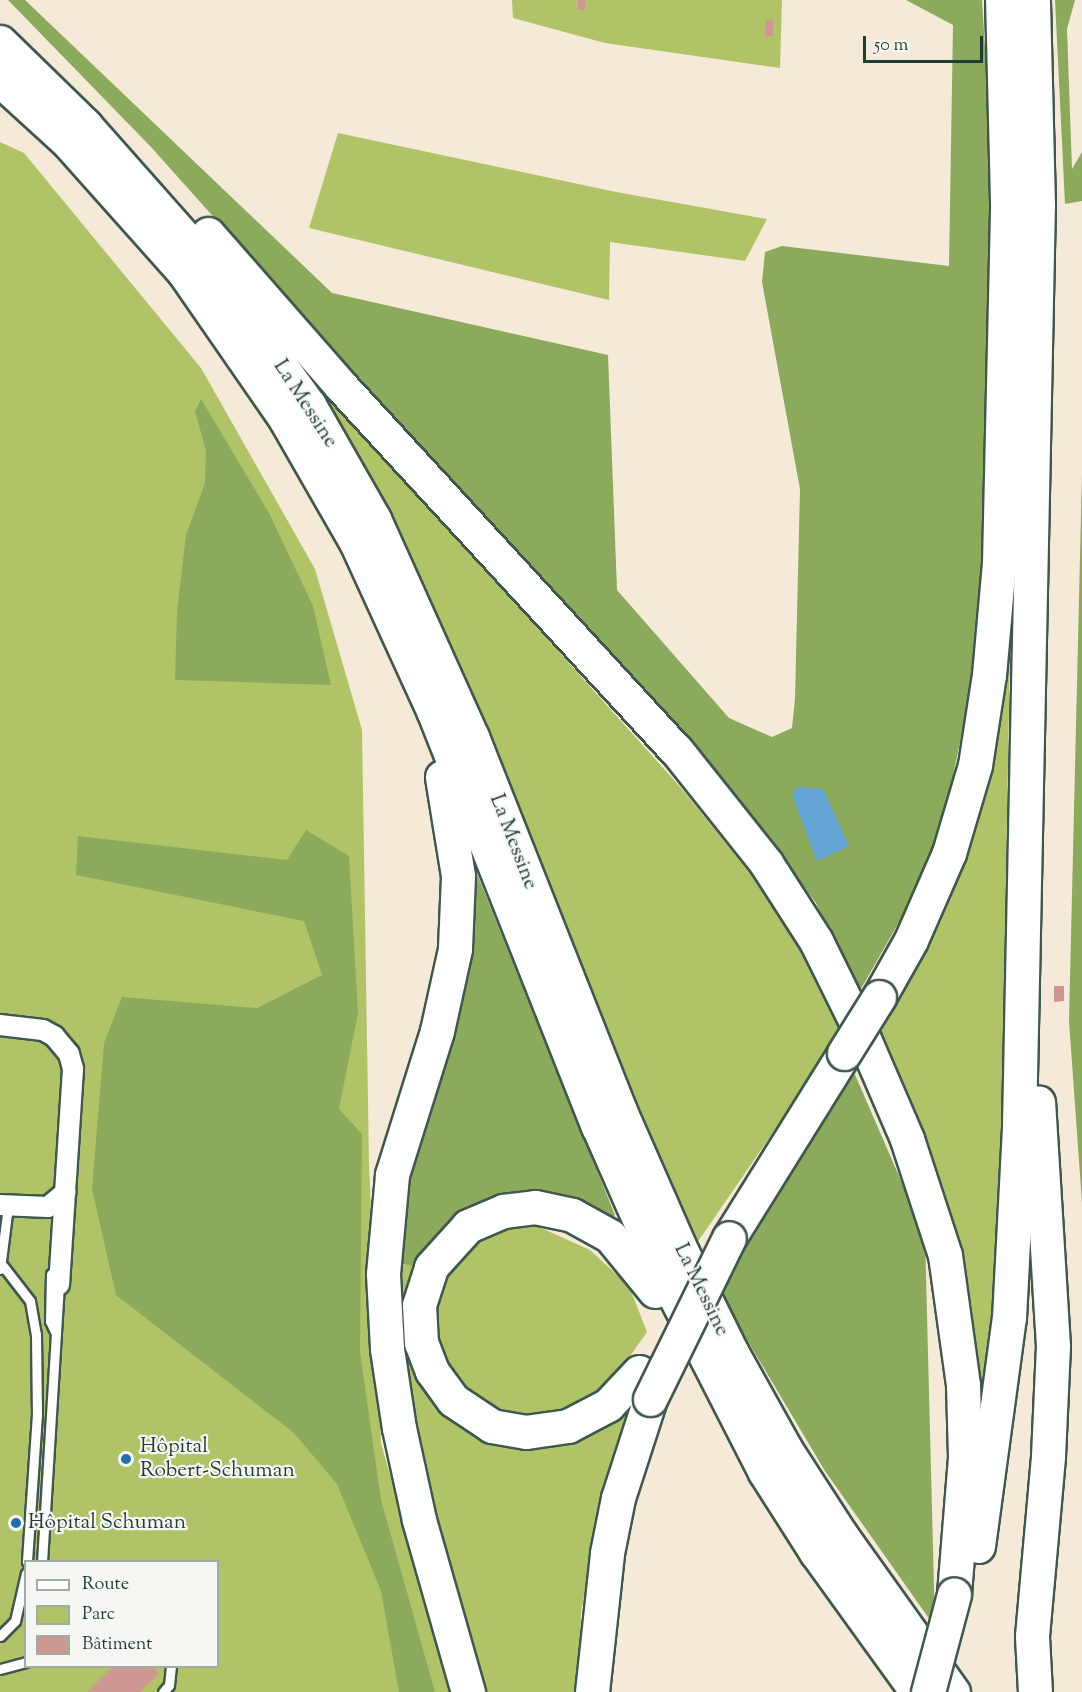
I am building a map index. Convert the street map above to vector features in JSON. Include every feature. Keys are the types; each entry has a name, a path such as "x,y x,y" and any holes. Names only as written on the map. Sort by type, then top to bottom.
{"highway":[{"path":"592,1692 607,1553 645,1385 727,1232 844,1053 911,940 949,853 975,765 989,675 999,562 1007,222 1002,0"},
{"path":"940,1692 959,1600 991,1470 1009,1318 1022,942 1038,206 1033,0"},
{"name":"La Messine","path":"0,42 49,90 201,256 309,405 374,519 472,737 620,1111 687,1262 786,1450 953,1692"},
{"name":"La Messine","path":"0,80 68,141 183,271 286,420 356,542 433,710 603,1137 658,1263 765,1472 816,1552 917,1692"},
{"path":"49,90 83,106 217,243 341,386 611,676 733,819 816,941 861,1032 907,1138 945,1255 956,1315 964,1395 959,1600 928,1692"},
{"path":"0,106 30,128 68,141"},
{"path":"433,710 438,760 455,838 458,876 455,949 437,1031 392,1175 383,1274 387,1349 399,1428 419,1520 468,1692"},
{"path":"1022,942 1034,993 1053,1346 1048,1456 1032,1636 1035,1692"},
{"path":"645,1385 568,1426 526,1432 492,1426 453,1400 425,1358 419,1305 431,1267 468,1226 503,1211 544,1208 592,1224 624,1249 649,1281 765,1472"}],"street":[{"path":"0,1025 43,1030 69,1054 73,1069 58,1285"},
{"path":"4,1206 48,1207 66,1192"}],"lane":[{"path":"4,1206 2,1268 30,1301 36,1334 37,1414 27,1560"},
{"path":"56,1336 50,1321 49,1290 52,1268 61,1247"},
{"path":"42,1560 58,1285"},
{"path":"0,1636 15,1622 24,1582"},
{"path":"0,1669 24,1663"},
{"path":"163,1692 169,1685 171,1668"}],"green space":[{"path":"8,0 25,0 332,293 608,355 617,590 729,718 772,737 792,728 795,699 800,489 762,282 765,252 782,246 949,266 953,25 906,0 982,0 992,158 987,612 943,824 915,894 858,994 816,903 750,817 151,147"},
{"path":"512,0 782,0 780,68 605,43 513,18"},
{"path":"1055,0 1075,0 1067,29 1072,169 1082,152 1082,201 1065,204"},
{"path":"338,133 616,192 767,219 745,261 610,242 609,300 309,228"},
{"path":"0,142 24,153 201,368 315,569 362,730 369,1164 381,1443 451,1692 0,1692"},
{"path":"294,356 681,788 778,908 842,1032 697,1243 522,831"},
{"path":"201,399 269,513 313,606 331,685 175,680 177,611 186,535 205,483 206,451 195,411"},
{"path":"1082,473 1082,1203 1069,1021"},
{"path":"1011,597 999,1264 977,1455 972,1306 878,1036 894,1005"},
{"path":"306,830 349,856 358,1013 339,1109 362,1134 360,1352 381,1500 435,1692 399,1692 381,1591 337,1484 294,1433 116,1295 92,1189 104,1043 122,997 257,1008 322,975 304,921 76,875 78,836 287,860"},
{"path":"465,844 615,1215 603,1224 541,1199 418,1268 393,1261"},
{"path":"853,1070 925,1236 935,1627 825,1471 715,1286 756,1211"},
{"path":"528,1222 590,1250 629,1286 647,1332 609,1386 569,1413 496,1417 469,1401 432,1342 438,1280 477,1235"},
{"path":"393,1261 418,1268 411,1293 480,1433 637,1393 602,1501 581,1612 579,1692 479,1692 409,1425"}],"water":[{"path":"796,787 823,789 849,846 817,861 793,797"}],"building":[{"path":"578,0 585,0 585,10 578,10"},
{"path":"766,19 773,20 773,36 765,36"},
{"path":"1054,986 1064,986 1064,1001 1054,1002"},
{"path":"111,1668 154,1668 159,1674 140,1692 87,1692"}],"place":[{"name":"Hôpital Robert-Schuman","path":"126,1459"},
{"name":"Hôpital Schuman","path":"16,1523"}]}
